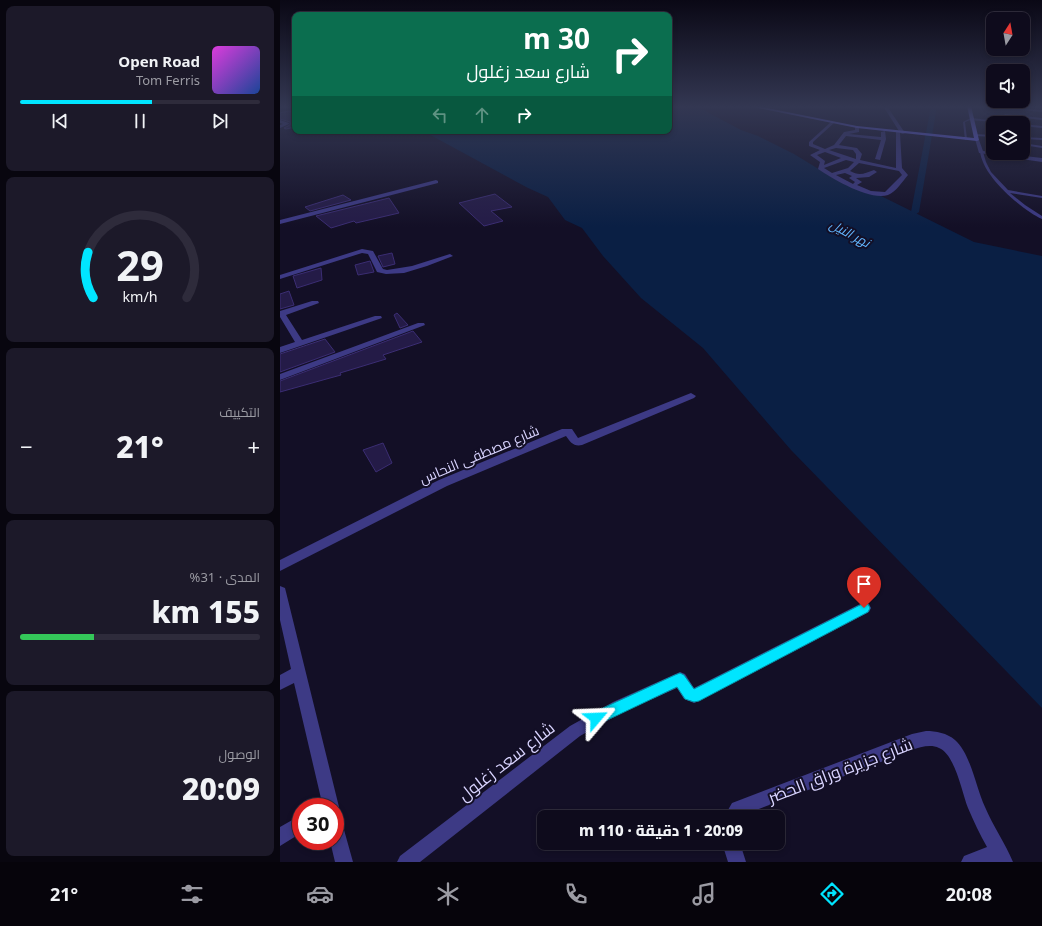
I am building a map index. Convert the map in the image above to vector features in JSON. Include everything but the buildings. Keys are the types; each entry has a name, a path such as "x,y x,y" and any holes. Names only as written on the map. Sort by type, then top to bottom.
{"street":[{"path":"815,146 822,151 845,158 900,170 905,173 891,190 884,194 852,185 820,168"},
{"path":"820,168 823,162 813,155 835,146"},
{"path":"831,175 845,172 854,167 858,161 858,153 855,146"},
{"path":"878,159 882,146"},
{"path":"898,146 900,170"},
{"path":"979,146 981,152 1042,160"},
{"path":"820,168 845,158"},
{"path":"845,172 856,176 867,176 874,172"},
{"path":"887,174 902,178"},
{"path":"852,185 859,182 852,179 856,176"},
{"path":"280,222 436,182"},
{"path":"873,186 891,190"},
{"path":"280,277 362,251 371,252 380,270 387,272 412,268 450,256"},
{"path":"300,344 281,314 315,303"},
{"path":"280,350 378,318"},
{"path":"280,378 421,325"},
{"name":"شارع مصطفى النحاس","path":"280,566 443,483 566,432 568,432 575,441 578,442 691,396"},
{"path":"280,592 327,798"},
{"name":"شارع سعد زغلول","path":"406,862 575,732 596,718 680,679 689,694 694,696 864,608"},
{"path":"280,683 298,672"},
{"name":"شارع جزيرة وراق الحضر","path":"737,810 912,742 924,738 943,740 951,746 957,756 976,806 1001,857"},
{"path":"280,837 292,829"},
{"path":"341,850 344,862"},
{"path":"733,850 737,862"},
{"path":"970,862 1001,857"}],"lane":[{"path":"981,152 995,180 1006,191 1042,218"},
{"path":"1006,191 1042,197"}],"water":[{"name":"نهر النيل","path":"451,146 778,146 835,179 877,194 974,242 1042,256 1042,708 791,450 703,348 641,298 603,256 582,228 565,220 548,197 528,188"}],"waterway":[{"path":"915,212 927,146"}],"route":[{"path":"596,718 680,679 689,694 694,696 864,608"}]}
